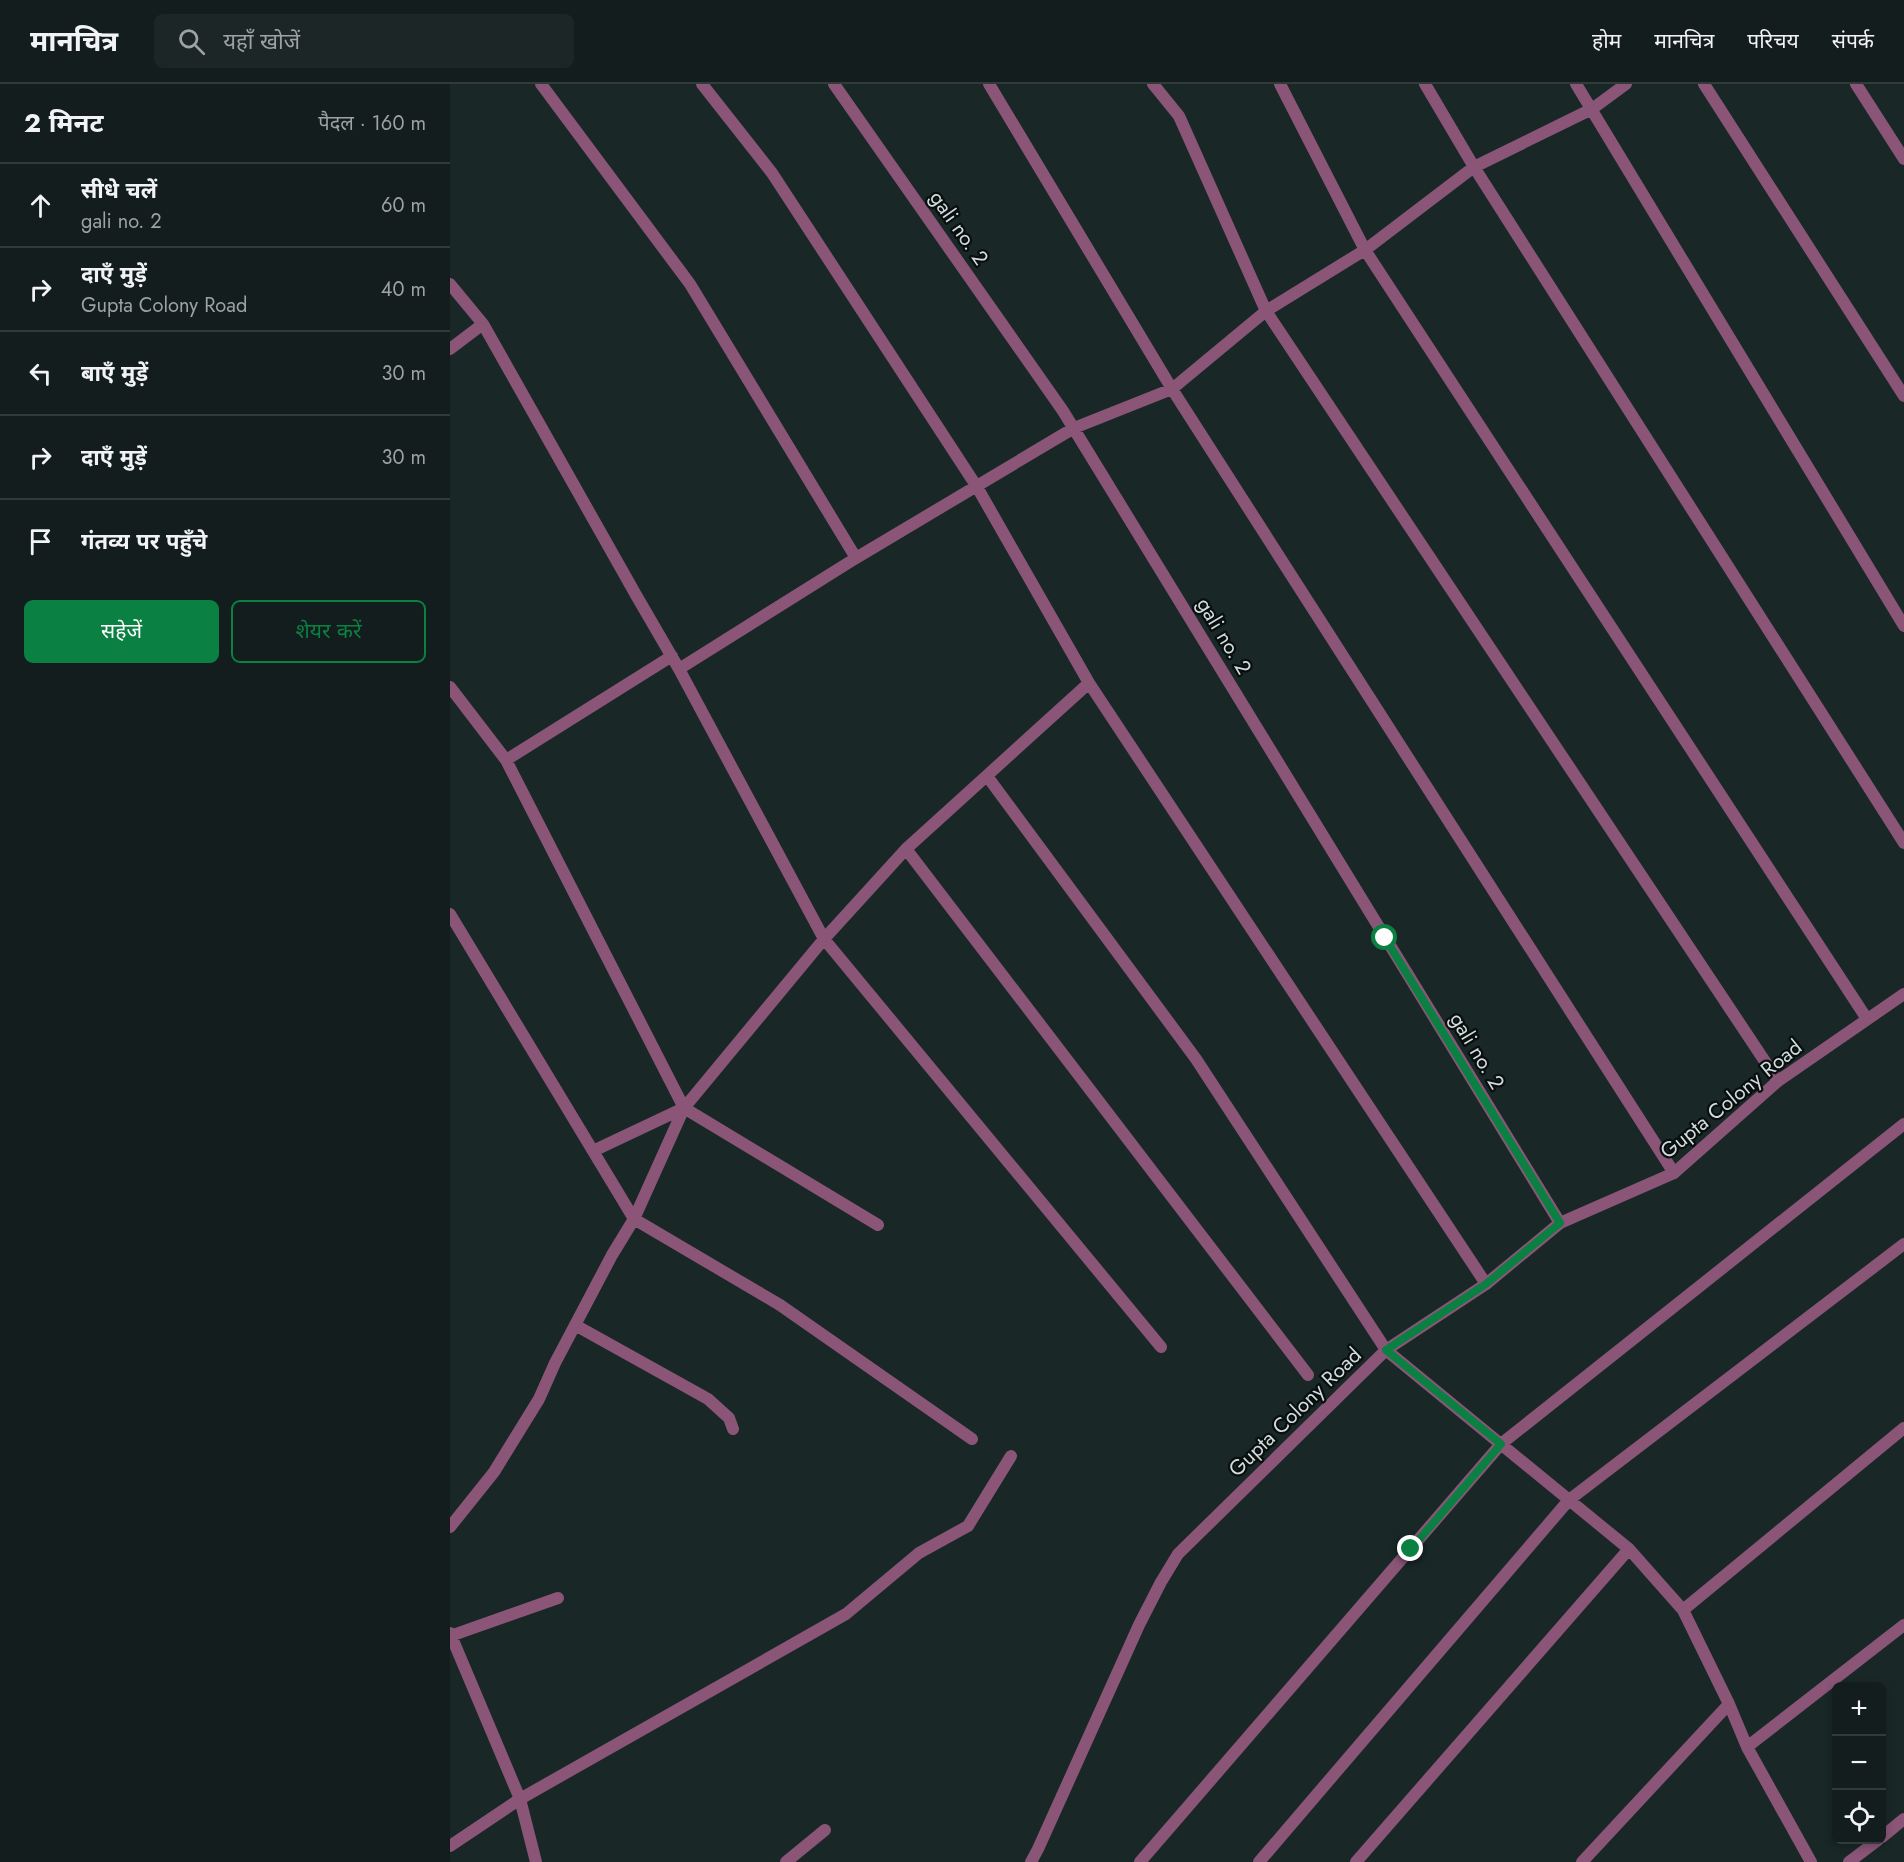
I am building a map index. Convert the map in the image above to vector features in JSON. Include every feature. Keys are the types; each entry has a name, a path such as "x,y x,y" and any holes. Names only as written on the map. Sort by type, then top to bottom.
{"street":[{"path":"541,84 690,284 856,558"},
{"path":"702,84 772,173 977,487 1089,683 1486,1284"},
{"name":"gali no. 2","path":"834,84 1074,428 1560,1223"},
{"path":"989,84 1172,389 1674,1173"},
{"path":"1153,84 1179,116 1266,311 1778,1081"},
{"path":"1280,84 1365,250 1867,1019"},
{"path":"1425,84 1474,167 1904,843"},
{"path":"1576,84 1904,626"},
{"path":"679,669 856,558 1074,428 1172,389 1266,311 1365,250 1474,167 1592,109 1626,84"},
{"path":"1704,84 1904,396"},
{"path":"1856,84 1904,159"},
{"path":"450,284 483,324 672,656 824,939 1161,1347"},
{"path":"450,349 483,324"},
{"path":"506,760 672,656"},
{"path":"450,1527 494,1472 539,1399 575,1325 634,1219 684,1108 824,939 906,849 1089,683"},
{"path":"450,687 506,760 684,1108 878,1225"},
{"path":"987,776 1196,1059 1386,1350 1629,1549 1683,1610 1729,1704 1747,1747 1805,1859"},
{"path":"906,849 1308,1375"},
{"path":"450,914 634,1219 780,1305 972,1439"},
{"name":"Gupta Colony Road","path":"1030,1862 1038,1849 1139,1625 1178,1554 1386,1350 1486,1284 1560,1223 1674,1173 1778,1081 1904,994"},
{"path":"593,1151 684,1108"},
{"path":"1140,1862 1501,1444 1904,1124"},
{"path":"1259,1862 1569,1500 1904,1244"},
{"path":"575,1325 708,1399 729,1418 733,1429"},
{"path":"1683,1610 1904,1428"},
{"path":"450,1846 520,1799 846,1614 919,1553 968,1526 1011,1456"},
{"path":"1356,1862 1629,1549"},
{"path":"536,1862 520,1799 450,1635 558,1598"},
{"path":"1747,1747 1904,1625"},
{"path":"1582,1862 1729,1704"},
{"path":"1886,1832 1904,1819"},
{"path":"786,1862 825,1830"},
{"path":"1849,1862 1872,1844"}],"route":[{"path":"1385,938 1560,1223 1486,1284 1386,1350 1501,1444 1411,1549"}]}
